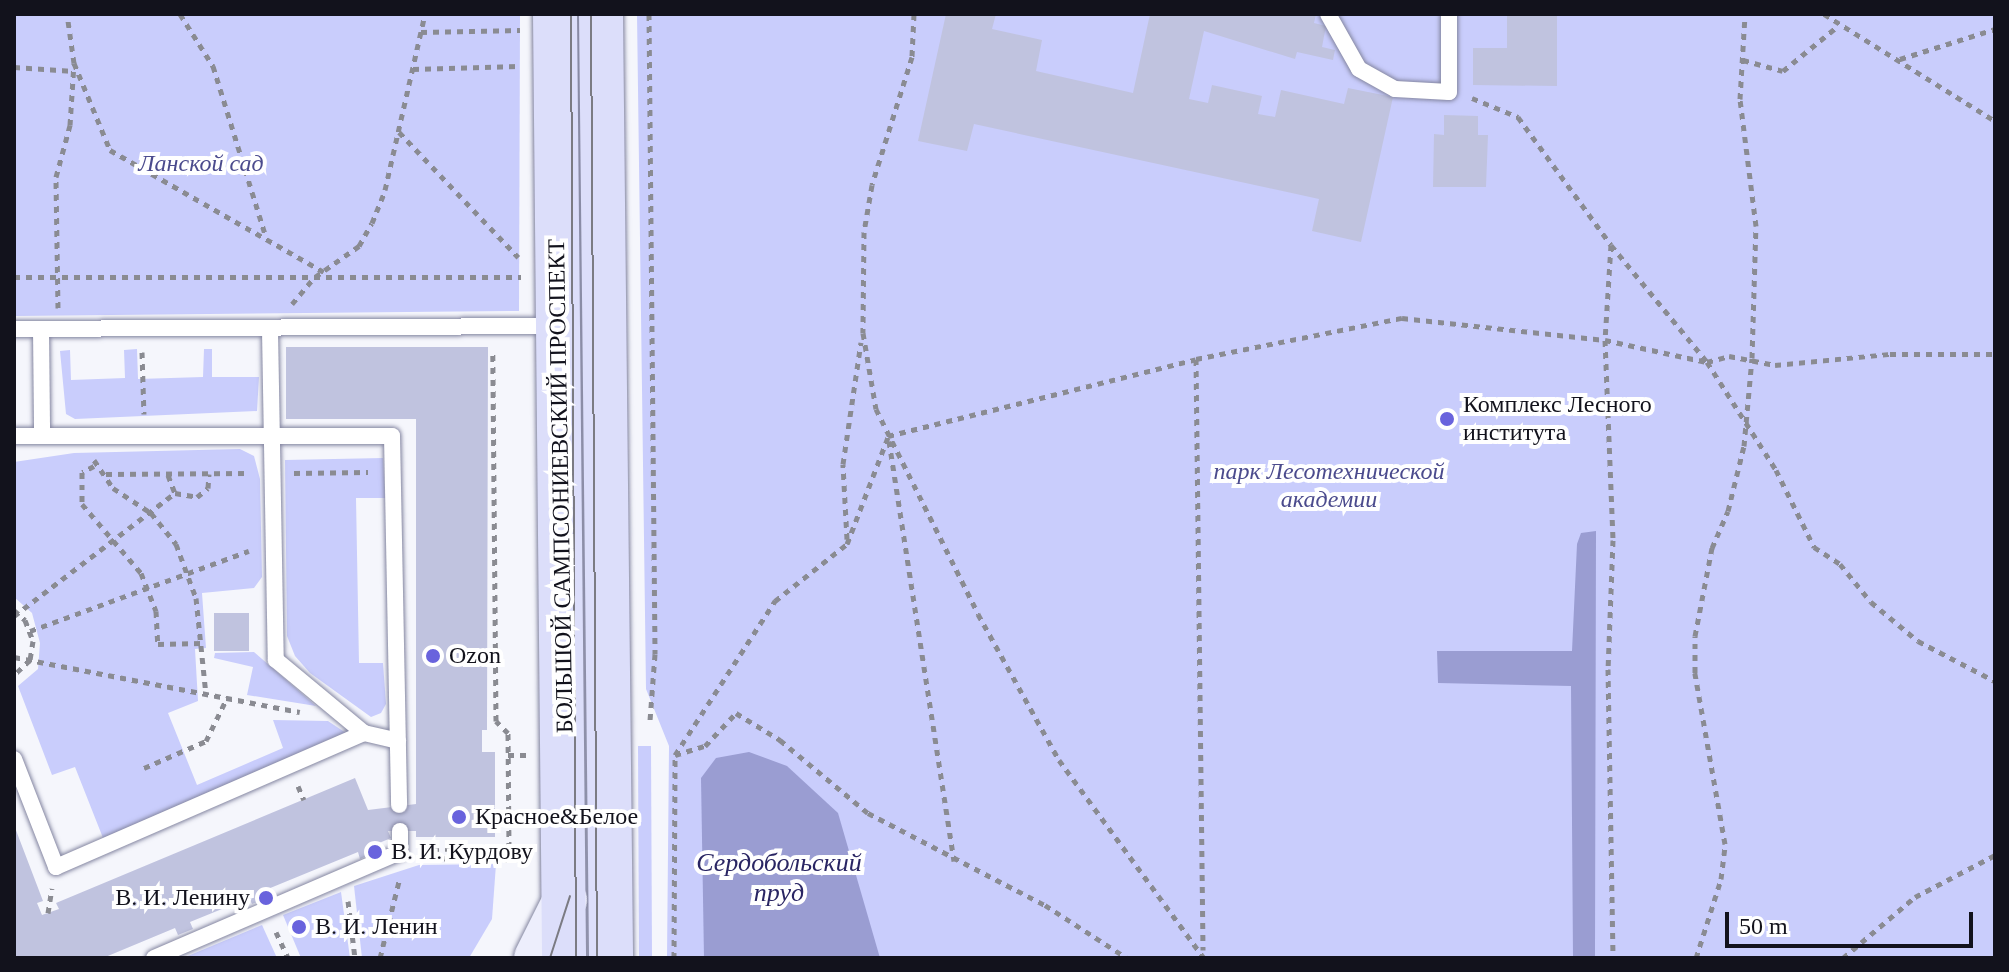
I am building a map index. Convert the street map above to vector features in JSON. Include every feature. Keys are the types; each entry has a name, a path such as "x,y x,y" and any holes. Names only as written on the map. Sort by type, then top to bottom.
{"main road":[{"name":"БОЛЬШОЙ САМПСОНИЕВСКИЙ ПРОСПЕКТ","path":"601,14 611,958"},
{"name":"БОЛЬШОЙ САМПСОНИЕВСКИЙ ПРОСПЕКТ","path":"541,22 560,326 564,958"},
{"path":"536,958 565,900"}],"lane":[{"path":"1328,14 1359,69 1395,89 1449,92 1449,14"},
{"path":"14,329 270,330 560,326"},
{"path":"42,433 50,329"},
{"path":"270,330 276,660 364,733 398,741"},
{"path":"14,436 42,433 392,436 399,805"},
{"path":"14,759 56,867 364,733"},
{"path":"154,958 400,852 400,831"}],"path":[{"path":"50,329 57,277 56,177 70,125 74,71 67,14"},
{"path":"180,14 213,66 266,238"},
{"path":"270,330 315,277 359,246 372,223 399,132 425,14"},
{"path":"649,14 655,654 650,726"},
{"path":"914,14 912,57 872,185 864,232 863,333 867,377 888,436 1059,760 1204,955"},
{"path":"1696,958 1721,879 1725,844 1695,673 1695,636 1712,548 1735,486 1752,358 1756,226 1742,130 1745,14"},
{"path":"1824,14 1838,26 1899,59 1995,121"},
{"path":"421,32 541,22"},
{"path":"1743,60 1783,71 1838,26"},
{"path":"1899,59 1995,29"},
{"path":"74,63 110,150 324,272"},
{"path":"413,69 527,66"},
{"path":"14,67 74,71"},
{"path":"1449,92 1518,117 1611,245 1707,362 1745,420 1814,547 1840,564 1871,602 1918,641 1995,681"},
{"path":"14,277 530,273 399,132"},
{"path":"1611,245 1605,340 1613,540 1608,669 1613,958"},
{"path":"888,436 1196,359 1402,318 1605,340 1707,362 1729,356 1752,358 1775,365 1890,354 1995,354"},
{"path":"142,329 144,435"},
{"path":"847,544 843,464 863,333"},
{"path":"428,848 509,848 508,733 496,721 493,344"},
{"path":"1196,359 1204,955"},
{"path":"94,435 94,466 113,488 151,513 176,544 184,574 196,598 206,694"},
{"path":"674,958 675,755 775,601 847,544 888,436"},
{"path":"888,436 954,861"},
{"path":"94,466 82,472 82,504 116,541 147,588 156,611 158,644 202,643"},
{"path":"168,474 175,493"},
{"path":"175,493 197,497 208,488 209,474"},
{"path":"14,675 30,660 30,631 15,613 116,541 175,493"},
{"path":"30,631 273,542"},
{"path":"14,657 280,711 341,714"},
{"path":"144,768 206,741 227,698"},
{"path":"675,755 705,746 736,713 868,813 954,861 1045,905 1127,958"},
{"path":"508,755 528,755"},
{"path":"380,958 400,883 400,852 426,860 527,860"},
{"path":"1843,958 1915,897 1995,855"},
{"path":"345,876 355,958"}],"green space":[{"name":"Ланской сад","path":"14,14 520,14 519,311 14,316"},
{"name":"парк Лесотехнической академии","path":"637,14 1995,14 1995,958 667,958 669,746 646,689"},
{"path":"137,349 138,379 203,377 204,349 212,349 212,377 259,377 257,411 75,419 66,414 60,351 70,350 71,380 125,378 124,350"},
{"path":"240,449 254,456 260,479 262,577 254,588 202,593 206,648 195,649 198,701 168,713 197,785 283,748 273,720 328,721 346,733 103,838 75,767 52,775 18,686 38,669 40,643 32,613 14,597 14,462 74,453"},
{"path":"383,458 385,498 356,498 359,663 383,663 386,704 381,713 371,717 310,673 295,656 287,636 285,460"},
{"path":"254,652 316,706 247,695 253,667 214,658 215,653"},
{"path":"638,746 651,746 652,958 639,958"},
{"path":"496,864 492,919 469,958 362,958 354,886 419,865"},
{"path":"341,892 350,958 301,958 283,915"},
{"path":"262,925 277,958 183,958"}],"water":[{"path":"1596,531 1595,958 1573,958 1571,686 1438,683 1437,651 1572,651 1577,544 1581,533"},
{"name":"Сердобольский пруд","path":"749,752 787,766 838,813 880,958 704,958 701,778 716,758"}],"building":[{"path":"946,14 996,14 992,29 1042,40 1036,71 1133,93 1150,14 1316,14 1314,23 1326,26 1322,47 1335,50 1333,60 1297,52 1295,59 1204,31 1189,99 1208,103 1212,85 1262,96 1258,114 1275,117 1281,90 1344,104 1348,88 1393,97 1361,242 1312,231 1319,199 974,124 967,151 918,141"},
{"path":"1507,14 1557,14 1557,86 1473,85 1473,48 1507,48"},
{"path":"1444,115 1478,116 1478,135 1488,135 1486,187 1433,187 1434,134 1444,135"},
{"path":"286,347 488,347 487,730 482,730 482,752 495,752 495,837 416,837 416,831 388,831 391,838 372,846 375,852 360,859 358,852 263,891 266,898 252,904 249,898 190,922 193,929 178,935 175,928 103,958 14,958 14,825 43,901 37,903 42,915 59,909 56,903 355,778 368,810 416,804 416,419 286,419"},
{"path":"214,613 249,613 249,651 214,651"}],"tram line":[{"path":"571,14 576,958"},
{"path":"591,14 597,958"},
{"path":"550,958 570,896"}],"place":[{"name":"Комплекс Лесного института","path":"1447,419"},
{"name":"Ozon","path":"433,656"},
{"name":"Красное&Белое","path":"459,817"},
{"name":"В. И. Курдову","path":"375,852"},
{"name":"В. И. Ленину","path":"266,898"},
{"name":"В. И. Ленин","path":"299,927"}]}
